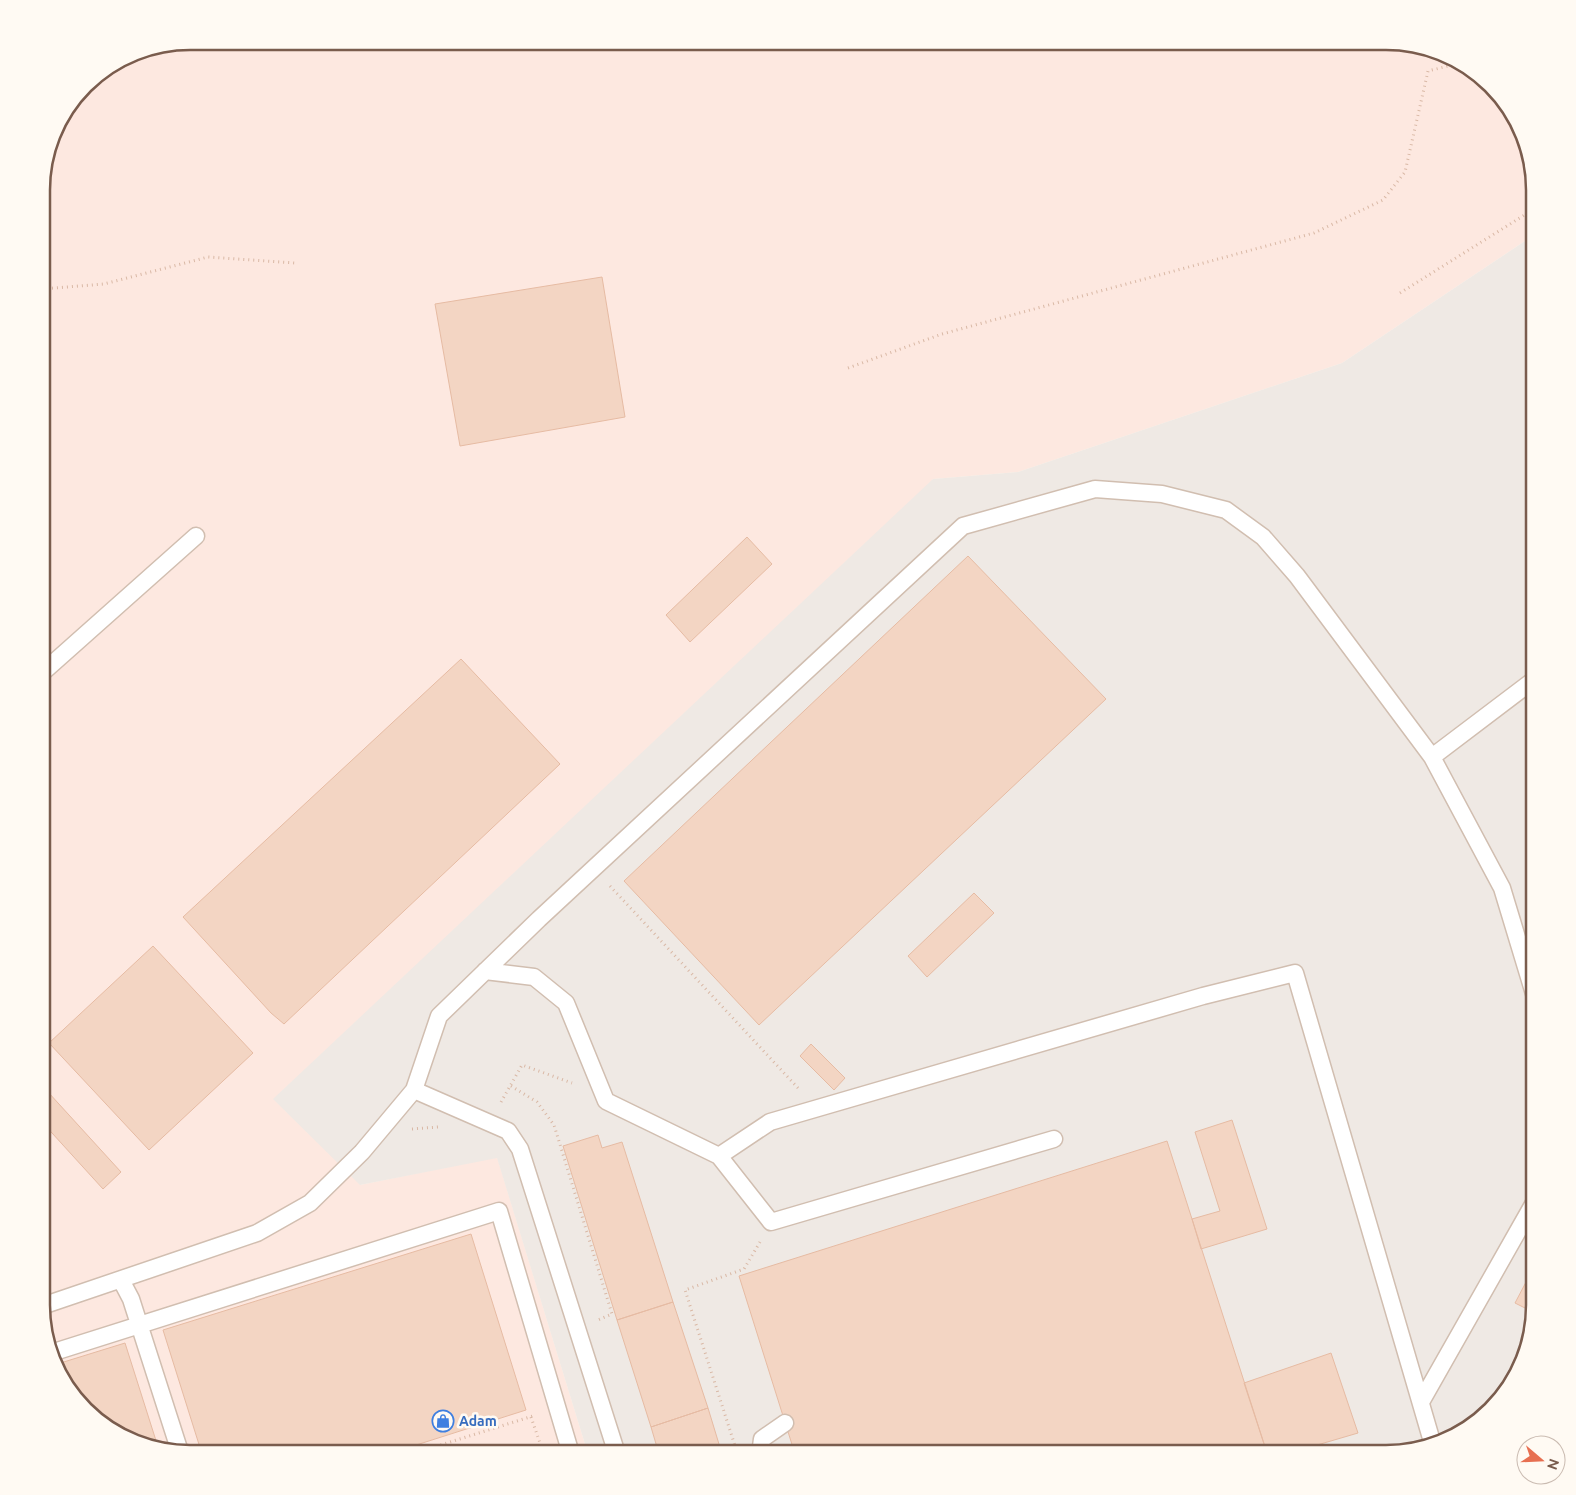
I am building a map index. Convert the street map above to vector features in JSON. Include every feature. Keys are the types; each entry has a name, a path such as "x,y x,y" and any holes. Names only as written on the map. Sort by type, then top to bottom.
{"lane":[{"path":"50,1303 257,1233 310,1203 362,1152 414,1090 439,1016 594,868 963,526 1095,489 1162,494 1226,510 1263,537 1298,576 1314,601 1432,757 1502,888 1526,967"},
{"path":"50,665 196,536"},
{"path":"1432,757 1526,686"},
{"path":"485,971 534,977 566,1003 606,1101 719,1156 771,1222 1054,1139"},
{"path":"719,1156 770,1122 1178,1003 1295,974 1431,1437"},
{"path":"414,1090 508,1131 520,1148 614,1445"},
{"path":"58,1351 499,1211 558,1408 565,1445"},
{"path":"1422,1402 1526,1217"},
{"path":"121,1280 130,1300 177,1444"},
{"path":"761,1445 762,1438 785,1422"}],"path":[{"path":"848,368 942,334 1314,233 1383,200 1405,172 1428,71 1450,65"},
{"path":"1400,293 1526,214"},
{"path":"50,288 104,284 208,257 295,263"},
{"path":"594,868 817,1109"},
{"path":"511,1086 537,1102 554,1125 612,1314 594,1322"},
{"path":"734,1445 685,1290 744,1270 771,1222"},
{"path":"441,1445 558,1408"},
{"path":"531,1417 541,1445"}],"shaded area":[{"path":"190,50 1396,50 1431,57 1448,64 1485,91 1512,128 1521,153 1526,180 1526,240 1342,363 1018,472 933,479 360,1185 497,1157 585,1445 171,1444 136,1434 105,1416 85,1397 64,1367 55,1342 50,1315 50,180 55,153 64,128 91,91 128,64 153,55 171,51"},
{"path":"1526,240 1526,1306 1521,1342 1512,1367 1502,1383 1485,1404 1464,1421 1448,1431 1405,1444 585,1445 497,1158 360,1185 273,1099 933,479 1018,472 1342,363"}],"building":[{"path":"602,277 625,417 460,446 435,304"},
{"path":"747,537 772,564 690,642 666,615"},
{"path":"968,556 1106,699 759,1025 624,881"},
{"path":"461,659 560,764 284,1024 271,1013 183,917"},
{"path":"974,893 994,913 927,977 908,956"},
{"path":"153,946 253,1053 149,1150 50,1042"},
{"path":"811,1044 845,1078 834,1090 800,1056"},
{"path":"50,1094 121,1172 103,1189 50,1131"},
{"path":"1232,1120 1267,1229 1201,1249 1192,1219 1220,1211 1195,1132"},
{"path":"598,1135 602,1148 622,1142 673,1302 617,1320 563,1146"},
{"path":"1167,1141 1264,1445 792,1445 739,1276"},
{"path":"471,1234 526,1410 416,1445 199,1445 163,1330"},
{"path":"1526,1282 1526,1308 1515,1303"},
{"path":"673,1302 708,1408 651,1427 617,1320"},
{"path":"125,1343 156,1441 136,1434 105,1416 85,1397 74,1383 62,1362"},
{"path":"1331,1353 1358,1433 1317,1445 1264,1445 1244,1383"},
{"path":"708,1408 719,1445 656,1445 651,1427"}],"place":[{"name":"Adam","path":"443,1421"}]}
